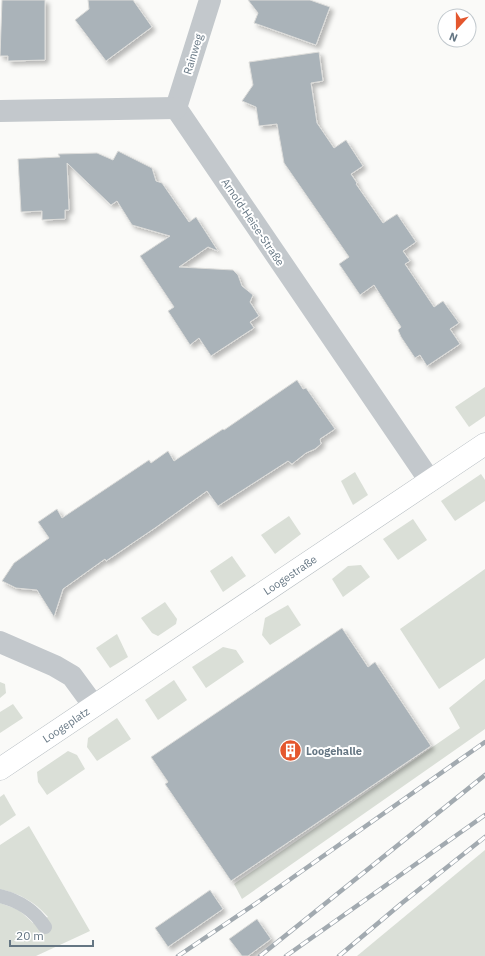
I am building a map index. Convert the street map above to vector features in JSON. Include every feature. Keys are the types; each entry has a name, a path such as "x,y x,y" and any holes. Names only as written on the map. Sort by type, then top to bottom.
{"street":[{"name":"Rainweg","path":"176,108 210,0"},
{"path":"0,111 176,108"},
{"name":"Arnold-Heise-Straße","path":"176,108 430,482"},
{"name":"Loogestraße","path":"94,706 485,444"},
{"name":"Loogeplatz","path":"0,642 55,666 72,676 94,706 0,769"}],"lane":[{"path":"0,896 21,904 31,910 45,927"}],"shaded area":[{"path":"485,387 485,416 469,427 455,407"},
{"path":"355,472 368,495 353,505 341,481"},
{"path":"481,474 485,480 485,501 455,521 441,501"},
{"path":"289,516 301,534 275,554 261,535"},
{"path":"413,519 427,540 398,560 383,539"},
{"path":"232,556 246,576 223,592 210,571"},
{"path":"361,565 370,577 343,597 332,579 348,566"},
{"path":"485,569 485,658 439,689 400,629"},
{"path":"165,602 177,619 176,624 158,636 152,633 141,618"},
{"path":"288,605 301,625 270,645 262,635 265,618"},
{"path":"117,634 128,657 110,668 96,648"},
{"path":"223,647 236,650 244,662 206,688 192,667"},
{"path":"485,679 485,729 242,899 234,884 460,728 449,708"},
{"path":"174,680 187,700 158,720 145,700"},
{"path":"0,682 5,684 6,693 0,698"},
{"path":"13,704 23,718 0,733 0,712"},
{"path":"117,718 131,739 97,761 87,747 88,738"},
{"path":"68,751 77,755 85,769 47,795 38,782 37,772"},
{"path":"4,794 16,815 0,826 0,797"},
{"path":"29,826 90,931 36,956 0,956 0,903 19,910 33,923 48,917 32,902 14,893 0,889 0,845"},
{"path":"485,850 485,956 357,956"}],"building":[{"path":"2,0 45,0 45,60 8,61 8,56 0,56"},
{"path":"88,0 133,0 152,27 106,61 75,20 89,9"},
{"path":"248,0 310,0 330,7 316,45 254,23 258,13"},
{"path":"319,52 323,81 311,83 317,123 334,148 346,140 363,166 351,174 357,183 356,184 383,223 397,214 416,242 403,251 410,261 405,264 434,307 443,301 459,323 450,329 460,344 427,366 420,355 415,358 401,337 398,330 401,327 374,285 360,295 339,264 349,257 284,163 277,124 259,126 256,107 242,101 253,85 249,62"},
{"path":"118,151 152,168 156,181 162,183 189,222 196,217 218,251 208,247 179,267 233,270 238,275 242,286 253,295 250,302 259,316 250,322 254,328 211,356 199,338 190,345 168,311 174,307 140,256 170,236 132,225 117,201 111,205 67,163 69,210 65,210 65,219 42,220 42,211 21,212 18,159 60,157 58,154 97,153 113,160"},
{"path":"297,380 303,389 306,388 335,429 320,439 321,444 315,449 306,453 292,464 288,461 218,506 207,491 155,528 106,561 105,559 63,589 54,617 37,590 16,588 2,581 14,563 49,538 38,522 57,509 62,518 149,460 151,463 168,451 174,461 223,429 224,430"},
{"name":"Loogehalle","path":"342,628 368,667 375,662 431,746 231,881 165,784 168,782 151,757"},
{"path":"210,890 223,909 168,947 155,928"},
{"path":"257,919 271,939 248,956 242,956 229,939"}],"railway":[{"path":"178,956 258,902 485,742"},
{"path":"260,956 485,775"},
{"path":"286,956 485,815"},
{"path":"339,956 402,903 485,837"}],"place":[{"name":"Loogehalle","path":"291,751"}]}
